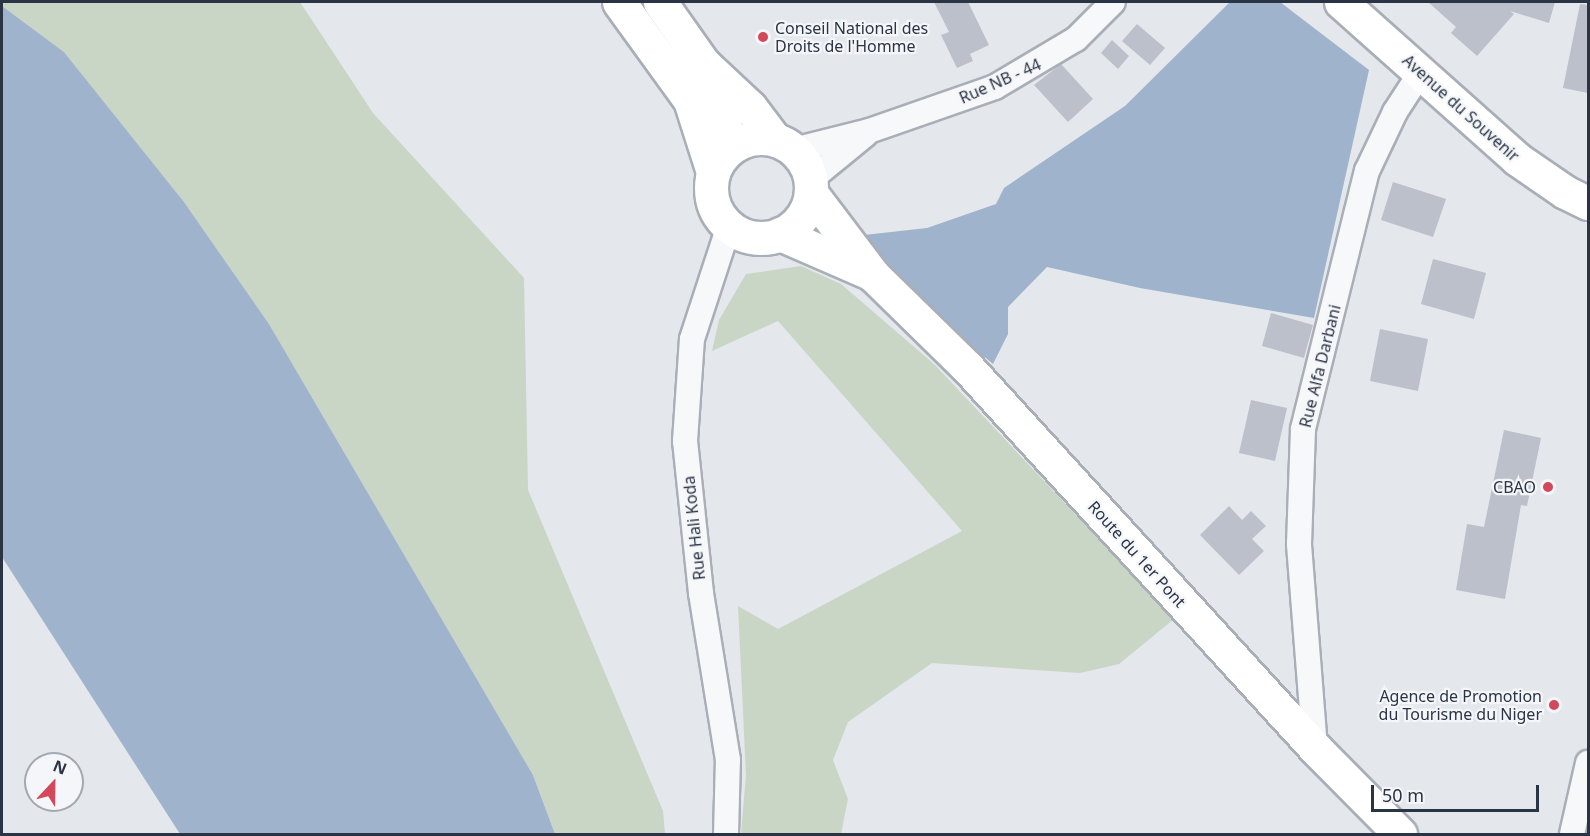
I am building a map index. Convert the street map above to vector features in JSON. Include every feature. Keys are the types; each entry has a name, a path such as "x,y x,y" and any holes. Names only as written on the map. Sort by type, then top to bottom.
{"street":[{"path":"619,2 690,100 713,172 713,201 729,226 754,237 780,234 801,217 811,186 784,145 743,99 703,63 660,2"},
{"name":"Rue NB - 44","path":"784,145 869,131 1024,73 1076,39 1113,2"},
{"name":"Avenue du Souvenir","path":"1341,2 1517,159 1565,192 1588,203"},
{"path":"703,63 732,147"},
{"name":"Rue Alfa Darbani","path":"1315,748 1299,544 1304,429 1367,171 1395,112 1421,72"},
{"name":"Rue NB - 44","path":"811,186 869,131"},
{"path":"713,172 732,147 746,140 784,145"},
{"name":"Route du 1er Pont","path":"811,186 873,275 967,367 1315,748 1400,834"},
{"name":"Rue Hali Koda","path":"726,834 728,760 701,593 686,441 693,339 729,226"},
{"name":"Route du 1er Pont","path":"780,234 873,275"},
{"path":"1572,834 1588,763"}],"green space":[{"path":"2,2 300,2 373,113 524,278 528,490 663,811 665,834 555,834 533,775 269,324 184,202 64,52 2,6"},
{"path":"801,266 841,284 934,364 1174,619 1119,664 1080,673 932,663 848,722 833,760 848,799 841,834 741,834 746,775 738,606 778,629 962,531 778,321 712,351 719,320 746,274"}],"water":[{"path":"1230,2 1280,2 1369,70 1314,318 1140,288 1047,267 1008,307 1008,334 993,364 883,271 864,235 927,228 996,204 1004,188 1125,106"},
{"path":"2,6 64,52 184,202 269,324 533,775 555,834 180,834 2,557"}],"building":[{"path":"934,2 968,2 989,45 970,54 973,61 957,68 941,35 949,32"},
{"path":"1428,2 1555,2 1549,23 1510,11 1514,14 1477,56 1451,33 1456,27"},
{"path":"1580,4 1588,5 1588,93 1563,88"},
{"path":"1137,24 1165,48 1150,65 1122,41"},
{"path":"1112,40 1129,56 1118,69 1101,53"},
{"path":"1061,64 1093,99 1068,122 1034,85"},
{"path":"1393,182 1446,199 1433,237 1381,220"},
{"path":"1433,259 1486,273 1474,319 1421,304"},
{"path":"1271,313 1313,325 1304,358 1262,346"},
{"path":"1380,329 1428,339 1418,391 1370,381"},
{"path":"1251,400 1287,408 1275,461 1239,453"},
{"path":"1504,430 1541,438 1527,506 1521,505 1505,599 1456,590 1467,524 1484,527"},
{"path":"1229,506 1242,520 1251,511 1266,526 1252,539 1264,551 1239,575 1200,535"}],"place":[{"name":"Conseil National des Droits de l'Homme","path":"763,37"},
{"name":"CBAO","path":"1548,487"},
{"name":"Agence de Promotion du Tourisme du Niger","path":"1554,705"}]}
